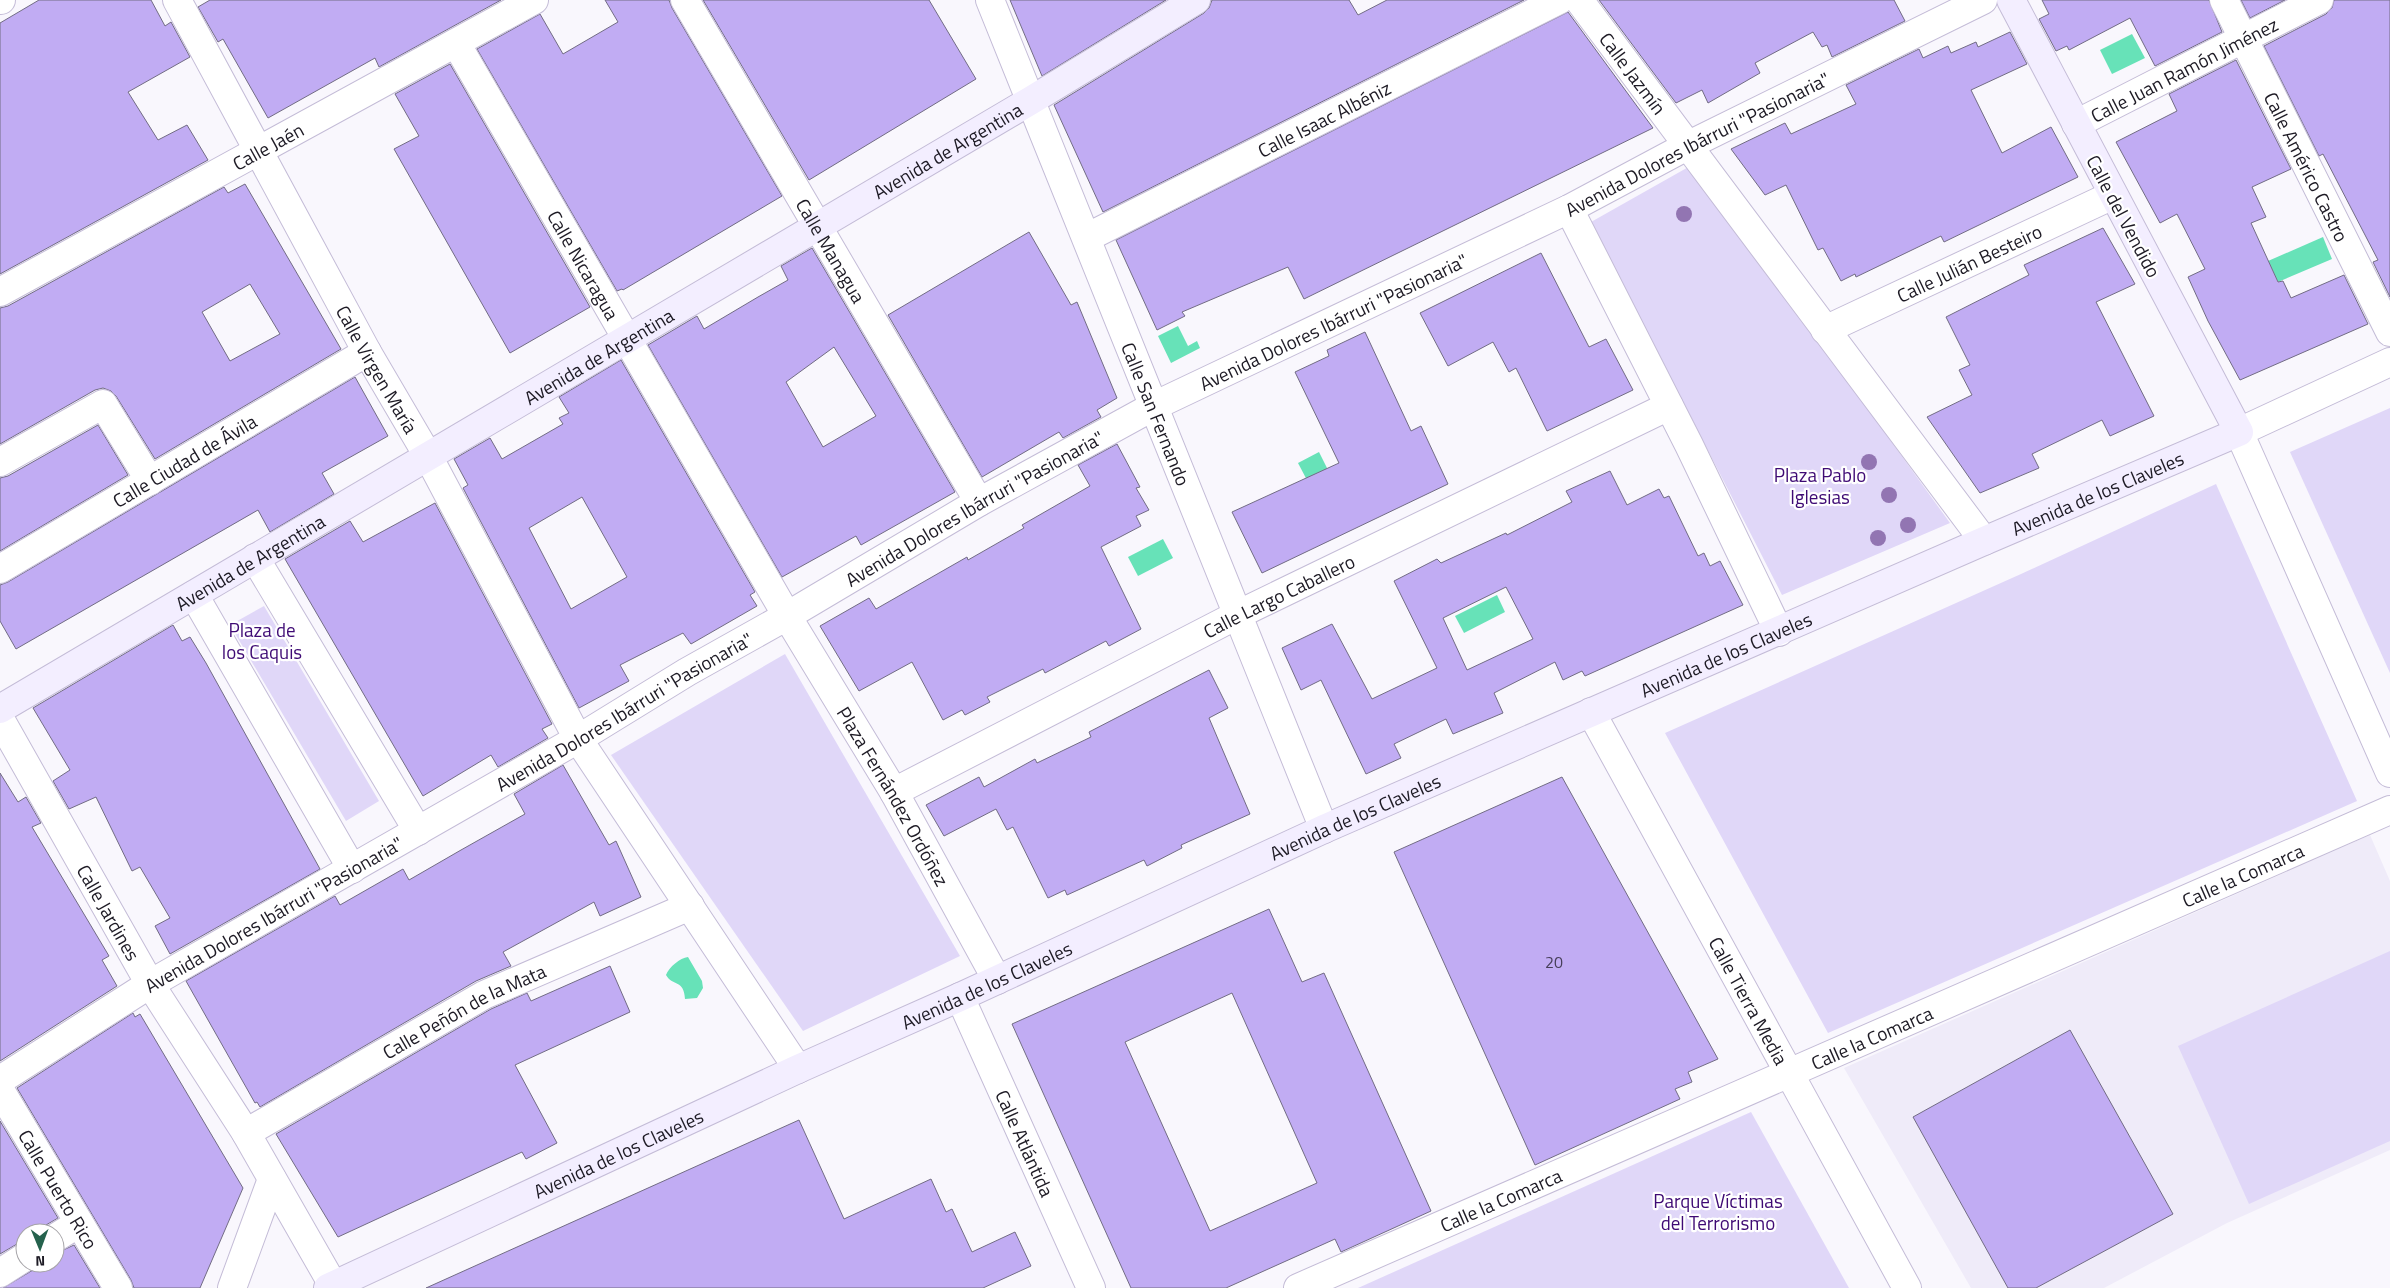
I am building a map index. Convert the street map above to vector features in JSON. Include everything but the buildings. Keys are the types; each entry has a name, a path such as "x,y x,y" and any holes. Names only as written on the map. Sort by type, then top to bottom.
{"street":[{"name":"Calle Virgen María","path":"178,0 367,352 428,456 578,739"},
{"name":"Calle Jaén","path":"0,292 534,0"},
{"name":"Calle Managua","path":"685,0 978,502"},
{"name":"Calle San Fernando","path":"990,0 1088,237 1236,615 1324,828"},
{"name":"Avenida de Argentina","path":"0,709 818,226 1196,0"},
{"name":"Calle Isaac Albéniz","path":"1088,237 1559,0"},
{"name":"Calle Jazmín","path":"1579,0 1687,146"},
{"name":"Avenida Dolores Ibárruri \"Pasionaria\"","path":"0,1080 150,984 578,739 687,672 787,616 978,502 1154,406 1569,209 1687,146 1983,0"},
{"name":"Calle del Vendido","path":"2011,0 2239,432"},
{"name":"Calle Américo Castro","path":"2224,0 2390,332"},
{"name":"Calle Juan Ramón Jiménez","path":"2076,124 2319,0"},
{"name":"Calle Nicaragua","path":"456,43 787,616"},
{"path":"1687,146 1984,541"},
{"name":"Calle Julián Besteiro","path":"1825,330 2113,195"},
{"path":"1569,209 1669,406 1779,632"},
{"name":"Calle Ciudad de Ávila","path":"0,569 367,352"},
{"name":"Avenida de los Claveles","path":"331,1287 798,1068 960,997 1324,828 2239,432 2390,362"},
{"path":"0,462 103,404 150,481"},
{"name":"Calle Largo Caballero","path":"894,792 1236,615 1669,406"},
{"path":"2239,432 2390,773"},
{"path":"255,558 418,831"},
{"path":"194,595 352,869"},
{"name":"Plaza Fernández Ordóñez","path":"787,616 894,792 997,980"},
{"name":"Calle Tierra Media","path":"1591,712 1907,1288"},
{"name":"Calle Jardines","path":"0,719 150,984 246,1133 331,1287"},
{"path":"578,739 798,1068"},
{"name":"Calle la Comarca","path":"1298,1288 2390,810"},
{"name":"Calle Peñón de la Mata","path":"246,1133 484,995 690,906"},
{"name":"Calle Atlántida","path":"960,997 1091,1288"},
{"name":"Calle Puerto Rico","path":"0,1090 118,1288"},
{"path":"232,1288 272,1179"},
{"path":"65,1232 79,1223"},
{"path":"0,1273 15,1263"}],"shaded area":[{"path":"2132,34 2145,58 2112,74 2100,50"},
{"path":"2323,237 2332,259 2278,282 2268,261"},
{"path":"1178,326 1188,346 1197,341 1200,348 1171,363 1158,336"},
{"path":"1319,452 1338,490 1318,501 1298,463"},
{"path":"1163,539 1173,558 1138,576 1128,557"},
{"path":"1497,595 1505,612 1464,633 1455,616"},
{"path":"2370,835 2390,881 2390,1150 2227,1223 2104,1288 1971,1288 1844,1068"},
{"path":"688,957 702,981 703,988 697,998 685,999 683,989 666,975 675,963"}],"green space":[{"name":"Plaza Pablo Iglesias","path":"1692,165 1950,523 1782,595 1591,222"},
{"path":"2390,408 2390,673 2290,452"},
{"path":"2216,484 2357,801 1828,1033 1665,733 2021,574"},
{"name":"Plaza de los Caquis","path":"264,606 379,801 346,821 230,625"},
{"path":"785,654 960,956 803,1031 611,755"},
{"path":"2390,951 2390,1141 2249,1204 2178,1046"},
{"name":"Parque Víctimas del Terrorismo","path":"1751,1112 1849,1288 1358,1288"}]}
